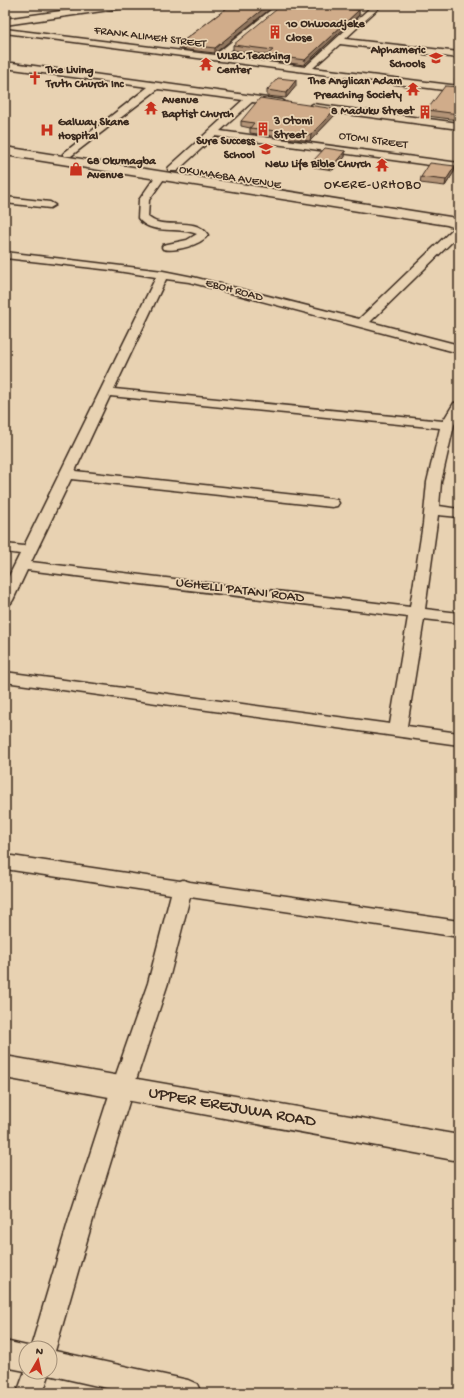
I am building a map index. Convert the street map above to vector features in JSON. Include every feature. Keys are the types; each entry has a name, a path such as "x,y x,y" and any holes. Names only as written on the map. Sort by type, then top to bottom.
{"main road":[{"name":"OKUMAGBA AVENUE","path":"5,145 173,169 457,219"},
{"name":"OKUMAGBA AVENUE","path":"5,151 161,176 457,219"}],"street":[{"path":"5,22 123,5"},
{"path":"217,58 282,5"},
{"path":"307,69 378,5"},
{"name":"FRANK ALIMEH STREET","path":"5,31 459,89"},
{"path":"338,40 459,55"},
{"path":"5,65 289,104"},
{"path":"68,154 157,86"},
{"path":"173,169 251,98"},
{"path":"304,106 459,126"},
{"name":"OTOMI STREET","path":"213,133 459,166"},
{"path":"161,176 144,200 143,218 152,225 191,228 201,232 203,235 199,239 189,243 168,247"},
{"path":"5,200 50,205"},
{"path":"361,324 457,219"},
{"name":"EBOH ROAD","path":"5,255 162,274 189,279 459,349"},
{"path":"5,600 162,274"},
{"path":"106,392 447,425"},
{"path":"396,731 417,612 432,510 434,482 447,425 459,406"},
{"path":"67,474 332,503"},
{"path":"432,510 459,513"},
{"name":"UGHELLI PATANI ROAD","path":"5,548 25,558 459,618"},
{"path":"5,677 459,739"},
{"path":"5,862 459,928"},
{"path":"46,1340 82,1216 122,1088 158,983 183,887"},
{"name":"UPPER EREJUWA ROAD","path":"5,1067 459,1148"},
{"path":"5,1354 18,1356"},
{"path":"58,1365 188,1393"},
{"path":"30,1393 34,1380"}],"building":[{"path":"231,5 268,5 215,48 179,44"},
{"path":"282,5 317,5 359,10 305,60 267,55 273,50 233,45"},
{"path":"278,78 296,80 286,93 267,90"},
{"path":"445,86 459,87 459,114 427,110"},
{"path":"260,98 335,109 311,135 250,128 254,123 241,121"},
{"path":"325,148 345,151 334,164 313,161"},
{"path":"430,163 455,166 446,180 421,177"}],"place":[{"name":"10 Ohwoadjeke Close","path":"275,32"},
{"name":"Alphameric Schools","path":"436,58"},
{"name":"WLBC Teaching Center","path":"206,64"},
{"name":"The Living Truth Church Inc","path":"35,78"},
{"name":"The Anglican Adam Preaching Society","path":"413,89"},
{"name":"Avenue Baptist Church","path":"151,108"},
{"name":"8 Maduku Street","path":"425,112"},
{"name":"3 Otomi Street","path":"263,129"},
{"name":"Galway Skane Hospital","path":"47,130"},
{"name":"Sure Success School","path":"266,149"},
{"name":"New Life Bible Church","path":"382,165"},
{"name":"68 Okumagba Avenue","path":"76,169"}],"district":[{"name":"OKERE-URHOBO","path":"373,185"}]}
